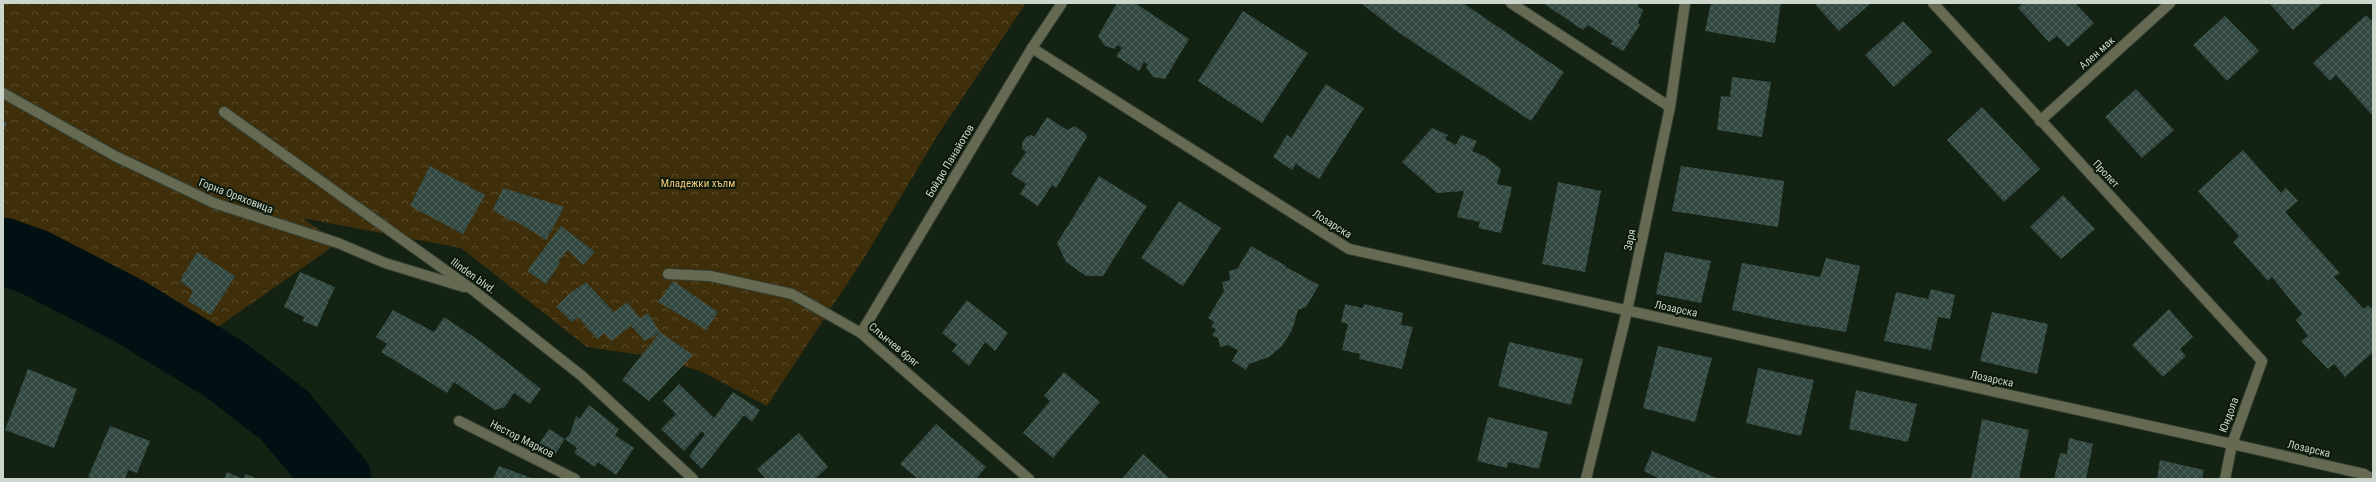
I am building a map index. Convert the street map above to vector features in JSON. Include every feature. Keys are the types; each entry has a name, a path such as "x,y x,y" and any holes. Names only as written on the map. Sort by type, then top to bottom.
{"street":[{"name":"Бойдю Панайотов","path":"861,333 1032,48 1062,3"},
{"path":"1510,3 1670,107"},
{"name":"Заря","path":"1586,479 1627,311 1670,107 1685,3"},
{"name":"Пролет","path":"1933,3 2262,362"},
{"name":"Ален мак","path":"2040,121 2170,3"},
{"name":"Лозарска","path":"1032,48 1349,249 2232,444 2368,476"},
{"name":"Горна Оряховица","path":"3,93 115,156 214,203 338,243 385,263 473,290"},
{"name":"Ilinden blvd.","path":"224,112 473,290 582,376 693,479"},
{"name":"Слънчев бряг","path":"668,274 710,276 792,294 861,333 1029,479"},
{"name":"Юндола","path":"2225,479 2232,444 2262,362"},
{"name":"Нестор Марков","path":"459,421 575,479"}],"green space":[{"name":"Младежки хълм","path":"3,3 1026,3 937,136 866,255 767,406 700,371 648,356 587,347 461,248 302,218 338,243 215,329 3,220"}],"building":[{"path":"1117,3 1135,3 1189,39 1165,79 1153,77 1146,67 1148,65 1144,62 1139,71 1116,56 1122,48 1117,45 1115,49 1105,46 1098,36"},
{"path":"1361,3 1463,3 1564,72 1531,121 1395,30"},
{"path":"1543,3 1639,3 1638,7 1643,10 1638,23 1640,25 1623,51 1611,44 1613,41 1588,25 1583,30"},
{"path":"1711,3 1781,3 1775,43 1705,31"},
{"path":"1814,3 1871,3 1839,31"},
{"path":"2023,3 2075,3 2094,23 2068,47 2057,36 2049,42 2018,8"},
{"path":"2269,3 2323,3 2293,30"},
{"path":"1243,11 1308,53 1262,123 1198,81"},
{"path":"2366,15 2373,22 2373,116 2336,75 2330,81 2313,63"},
{"path":"2225,16 2259,51 2227,81 2193,45"},
{"path":"1903,21 1932,52 1894,87 1865,55"},
{"path":"1732,77 1771,82 1762,137 1717,130 1721,96 1730,97"},
{"path":"1326,84 1364,108 1319,179 1296,164 1292,170 1273,157 1287,135 1291,138"},
{"path":"2136,89 2174,130 2142,158 2105,117"},
{"path":"1982,107 2040,169 2004,202 1947,140"},
{"path":"1047,117 1067,130 1075,126 1086,134 1087,137 1056,188 1052,185 1038,206 1020,194 1026,184 1011,174 1026,152 1022,149 1022,143 1026,137 1031,135 1034,137"},
{"path":"3,121 7,123 3,133"},
{"path":"1432,128 1448,135 1445,139 1456,145 1461,135 1477,141 1472,151 1484,156 1501,169 1497,184 1512,187 1501,233 1478,228 1480,222 1457,217 1464,191 1437,193 1402,162"},
{"path":"2243,150 2281,193 2286,188 2298,201 2285,212 2340,273 2334,277 2364,309 2368,305 2373,310 2373,352 2345,377 2334,364 2328,369 2301,341 2308,336 2296,320 2302,314 2272,277 2268,281 2233,242 2239,236 2198,191"},
{"path":"430,166 485,195 463,234 410,206"},
{"path":"1681,166 1784,181 1778,227 1672,211"},
{"path":"1099,176 1147,206 1103,276 1086,276 1066,262 1057,243"},
{"path":"1558,182 1601,191 1585,272 1542,264"},
{"path":"503,188 564,207 546,240 514,220 513,222 493,210"},
{"path":"2063,195 2095,229 2061,259 2030,227"},
{"path":"1179,201 1221,228 1183,286 1141,258"},
{"path":"561,226 595,252 583,265 568,250 558,261 560,263 546,284 527,271"},
{"path":"1251,246 1286,266 1280,276 1286,267 1319,285 1306,307 1298,310 1292,330 1282,346 1269,357 1249,364 1246,370 1232,361 1238,350 1228,345 1220,347 1218,338 1212,335 1216,329 1211,327 1214,322 1208,318 1224,291 1222,282 1230,280 1229,271 1237,269"},
{"path":"197,252 235,276 211,315 188,301 193,291 180,281"},
{"path":"1665,252 1711,261 1701,303 1656,294"},
{"path":"1826,258 1860,266 1846,332 1787,322 1732,310 1742,263 1820,277"},
{"path":"300,272 335,287 317,327 303,321 304,317 284,307"},
{"path":"673,281 718,312 706,330 658,302"},
{"path":"586,282 614,312 627,302 640,318 648,313 660,332 645,341 631,326 611,341 604,333 597,339 578,317 572,322 556,307 569,294"},
{"path":"1931,289 1955,295 1950,319 1938,317 1931,350 1884,341 1896,292 1928,299"},
{"path":"967,300 1008,333 995,351 985,342 969,366 952,351 957,345 942,333"},
{"path":"1345,304 1363,308 1364,304 1403,313 1401,325 1413,327 1402,369 1359,359 1360,354 1342,350 1348,324 1341,322"},
{"path":"2169,309 2193,337 2180,349 2186,356 2163,377 2132,345"},
{"path":"393,310 434,332 444,317 480,341 541,389 530,404 514,393 505,407 495,410 454,382 447,393 381,352 387,344 376,337"},
{"path":"1992,312 2048,324 2037,374 1980,361"},
{"path":"660,332 693,355 649,401 622,380"},
{"path":"1509,342 1583,359 1571,405 1498,386"},
{"path":"1658,346 1712,358 1695,422 1643,408"},
{"path":"1758,368 1814,380 1801,436 1746,423"},
{"path":"28,369 77,389 54,448 5,430"},
{"path":"1064,372 1100,402 1053,458 1023,433 1050,401 1044,396"},
{"path":"679,384 714,418 733,392 760,410 752,422 744,415 702,469 689,456 705,434 702,431 684,451 661,429 676,414 663,401"},
{"path":"1856,390 1917,404 1908,442 1849,429"},
{"path":"589,405 619,429 615,435 634,448 616,475 598,462 595,467 574,453 577,448 565,439 570,434 576,416 579,419"},
{"path":"1488,417 1548,432 1539,469 1508,462 1507,468 1477,461"},
{"path":"1982,419 2029,430 2019,479 1971,479"},
{"path":"936,424 986,467 976,479 918,479 900,464"},
{"path":"110,426 150,441 137,473 128,470 125,479 95,479 88,477"},
{"path":"549,429 565,439 554,456 537,447"},
{"path":"799,433 828,467 815,479 766,479 757,469"},
{"path":"2069,438 2093,444 2086,479 2054,479 2060,453 2067,454"},
{"path":"1652,451 1719,479 1660,479 1644,471"},
{"path":"1143,454 1169,478 1122,479"},
{"path":"2160,460 2204,470 2202,479 2157,479"},
{"path":"499,466 534,479 493,479"},
{"path":"227,472 243,479 224,479"},
{"path":"246,474 258,479 243,479"}],"waterway":[{"path":"3,251 34,262 129,311 224,369 284,415 338,479"}]}
